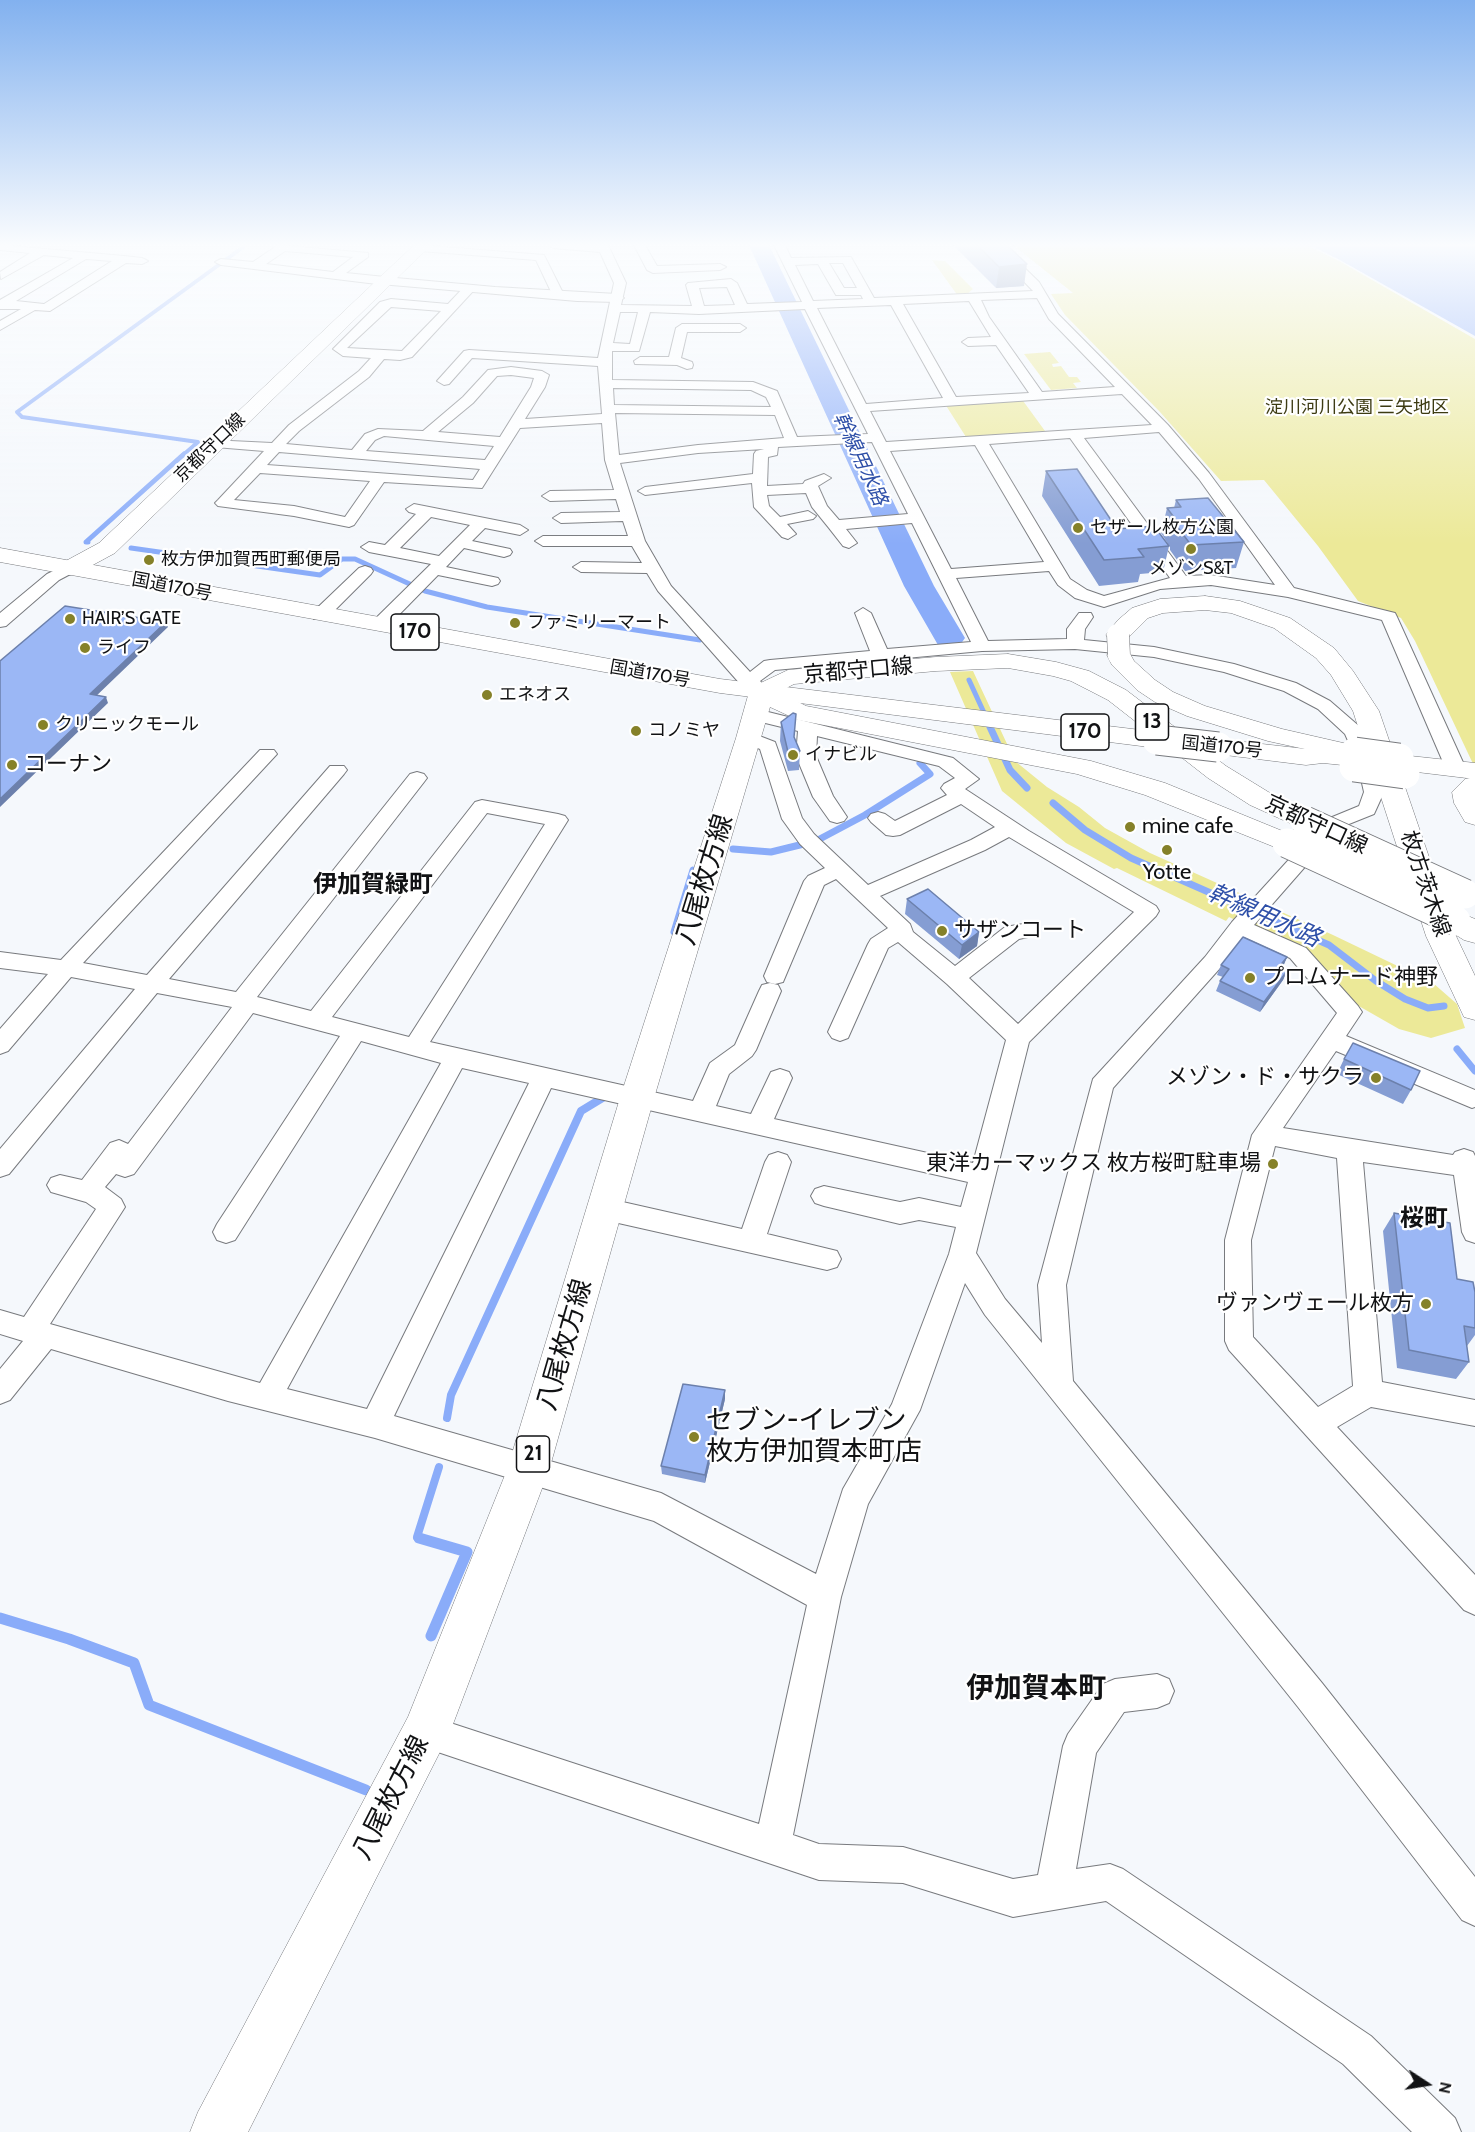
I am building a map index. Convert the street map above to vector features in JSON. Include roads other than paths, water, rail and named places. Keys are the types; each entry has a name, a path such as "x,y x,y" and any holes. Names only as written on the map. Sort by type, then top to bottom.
{"main road":[{"name":"京都守口線","path":"62,573 106,548 318,344"},
{"name":"国道170号","path":"0,555 62,573 379,626 754,707 965,718 1306,757 1327,764 1354,759 1470,777"},
{"name":"枚方茨木線","path":"1112,645 1126,625 1140,613 1160,606 1205,603 1258,613 1282,623 1325,653 1341,671 1366,711 1441,936 1475,1009"},
{"path":"1112,645 1124,665 1146,685 1164,697 1196,711 1354,759"},
{"name":"京都守口線","path":"754,707 788,677 936,664 984,654 1008,661 1056,669 1099,685 1117,695 1217,772 1260,799 1296,843"},
{"name":"京都守口線","path":"754,707 798,712 1082,767 1155,789 1468,912"},
{"name":"八尾枚方線","path":"218,2132 426,1732 528,1470 754,707"},
{"path":"1470,777 1466,792 1468,803 1475,816"}],"street":[{"path":"344,344 339,349 343,352 400,356 407,354 416,344"},
{"path":"607,344 605,355 612,460 636,541 664,588 754,707 792,819 810,843 902,929 903,935 955,978 1018,1038"},
{"path":"444,381 469,354 605,355 634,348 635,344"},
{"path":"674,361 682,344"},
{"path":"829,344 879,443 909,519 947,574 984,654"},
{"path":"920,344 952,402"},
{"path":"1002,344 1038,396"},
{"path":"1081,344 1163,428 1204,476 1288,592"},
{"path":"380,478 349,522 294,511 223,503 255,468 314,411 364,374 381,355"},
{"path":"640,361 674,361 687,365 684,369 689,385"},
{"path":"255,468 477,485 538,387 542,375 511,371 493,373 468,400 427,435"},
{"path":"607,384 770,388 792,441"},
{"path":"861,408 1126,390"},
{"path":"514,424 660,409 716,436 771,444 792,441 860,440 879,443 979,440 1163,428"},
{"path":"660,409 662,426"},
{"path":"612,460 663,455 780,411"},
{"path":"356,454 370,437 383,432 503,442"},
{"path":"1074,434 1181,581"},
{"path":"979,440 1064,582 1081,594 1102,604 1157,585 1181,581 1235,582 1288,592 1389,617 1470,777"},
{"path":"215,443 489,465"},
{"path":"771,444 772,452 761,454 762,507 788,534"},
{"path":"645,490 703,479 760,484 818,483 820,507 849,543"},
{"path":"550,496 621,494"},
{"path":"388,551 421,510 520,530"},
{"path":"561,518 629,516"},
{"path":"776,522 808,516"},
{"path":"834,525 909,519"},
{"path":"379,626 482,522"},
{"path":"542,542 636,541"},
{"path":"460,543 504,552"},
{"path":"369,547 486,580 464,596"},
{"path":"947,574 1054,566"},
{"path":"581,567 651,568"},
{"path":"321,615 365,571"},
{"path":"0,622 62,573"},
{"path":"863,613 881,656"},
{"path":"1075,644 1076,629 1085,617"},
{"path":"754,707 770,665 881,656 984,654 1075,644 1112,645 1228,668 1290,687 1324,705 1353,731 1366,761 1374,792 1367,810 1332,824 1296,843 1263,901 1213,962 1102,1085 1052,1285 1059,1386"},
{"path":"754,707 808,728 946,762 969,779 951,788 1009,828 1148,910 1094,966 1018,1038 962,1254 905,1410 854,1499 825,1597 772,1847"},
{"path":"808,728 806,756 823,797 837,817"},
{"path":"0,1045 66,968 267,754"},
{"path":"0,1167 151,985 337,771"},
{"path":"88,1191 122,1158 417,778"},
{"path":"878,818 893,830 962,795"},
{"path":"317,1020 482,806 558,820 416,1046"},
{"path":"865,894 978,845 1009,828"},
{"path":"701,1113 719,1069 744,1050 815,881 838,869"},
{"path":"1241,927 1298,953 1350,1012 1265,1135 1238,1240 1239,1341 1475,1599"},
{"path":"840,1032 879,944 902,929"},
{"path":"955,978 1013,933 1029,930"},
{"path":"0,960 66,968 244,1002 456,1058 981,1175"},
{"path":"226,1232 355,1031"},
{"path":"1331,1039 1472,1099"},
{"path":"267,1398 456,1058"},
{"path":"375,1424 544,1077"},
{"path":"759,1125 780,1078"},
{"path":"1265,1135 1349,1150 1465,1163 1475,1232"},
{"path":"1349,1150 1368,1394"},
{"path":"751,1242 778,1162"},
{"path":"0,1391 112,1207 94,1193 60,1185"},
{"path":"825,1196 900,1213 919,1209 970,1219"},
{"path":"605,1209 827,1259"},
{"path":"962,1254 995,1307 1310,1695 1475,1907"},
{"path":"0,1322 267,1398 375,1424 661,1508 825,1597"},
{"path":"1315,1424 1368,1394 1475,1413"},
{"path":"1053,1892 1080,1746 1115,1696 1157,1690"},
{"path":"426,1732 819,1862 903,1865 1013,1898 1110,1881 1357,2050 1441,2132"}],"waterway":[{"path":"110,344 17,412 22,417 198,442 182,456"},
{"name":"幹線用水路","path":"806,344 919,586 949,638"},
{"path":"88,542 86,542 184,454"},
{"path":"131,548 320,575 342,559 355,559 425,591 487,607 700,640"},
{"name":"幹線用水路","path":"969,680 991,728"},
{"name":"幹線用水路","path":"990,727 1010,770 1027,788"},
{"path":"733,849 771,852 816,841 865,815 930,774 920,763"},
{"name":"幹線用水路","path":"1053,803 1085,830 1131,858 1329,945 1376,981 1405,999 1428,1008 1444,1006"},
{"path":"674,932 693,870"},
{"name":"幹線用水路","path":"1457,1049 1475,1071"},
{"path":"447,1418 451,1395 581,1111 609,1094"},
{"path":"424,1539 417,1537 439,1467"},
{"path":"419,1538 467,1552 431,1636"},
{"path":"0,1618 69,1639 134,1663 149,1705 366,1790"}],"place":[{"name":"セザール枚方公園","path":"1078,528"},
{"name":"メゾンS&T","path":"1191,549"},
{"name":"枚方伊加賀西町郵便局","path":"149,560"},
{"name":"HAIR’S GATE","path":"70,619"},
{"name":"ファミリーマート","path":"515,623"},
{"name":"ライフ","path":"85,648"},
{"name":"エネオス","path":"487,695"},
{"name":"クリニックモール","path":"43,725"},
{"name":"コノミヤ","path":"636,731"},
{"name":"イナビル","path":"793,755"},
{"name":"コーナン","path":"12,765"},
{"name":"mine cafe","path":"1130,827"},
{"name":"Yotte","path":"1167,850"},
{"name":"サザンコート","path":"942,931"},
{"name":"プロムナード神野","path":"1250,978"},
{"name":"メゾン・ド・サクラ","path":"1376,1078"},
{"name":"東洋カーマックス 枚方桜町駐車場","path":"1273,1164"},
{"name":"ヴァンヴェール枚方","path":"1426,1304"},
{"name":"セブン-イレブン 枚方伊加賀本町店","path":"694,1437"}],"district":[{"name":"伊加賀緑町","path":"373,885"},
{"name":"桜町","path":"1424,1219"},
{"name":"伊加賀本町","path":"1036,1689"}],"park label":[{"name":"淀川河川公園 三矢地区","path":"1357,408"}]}
